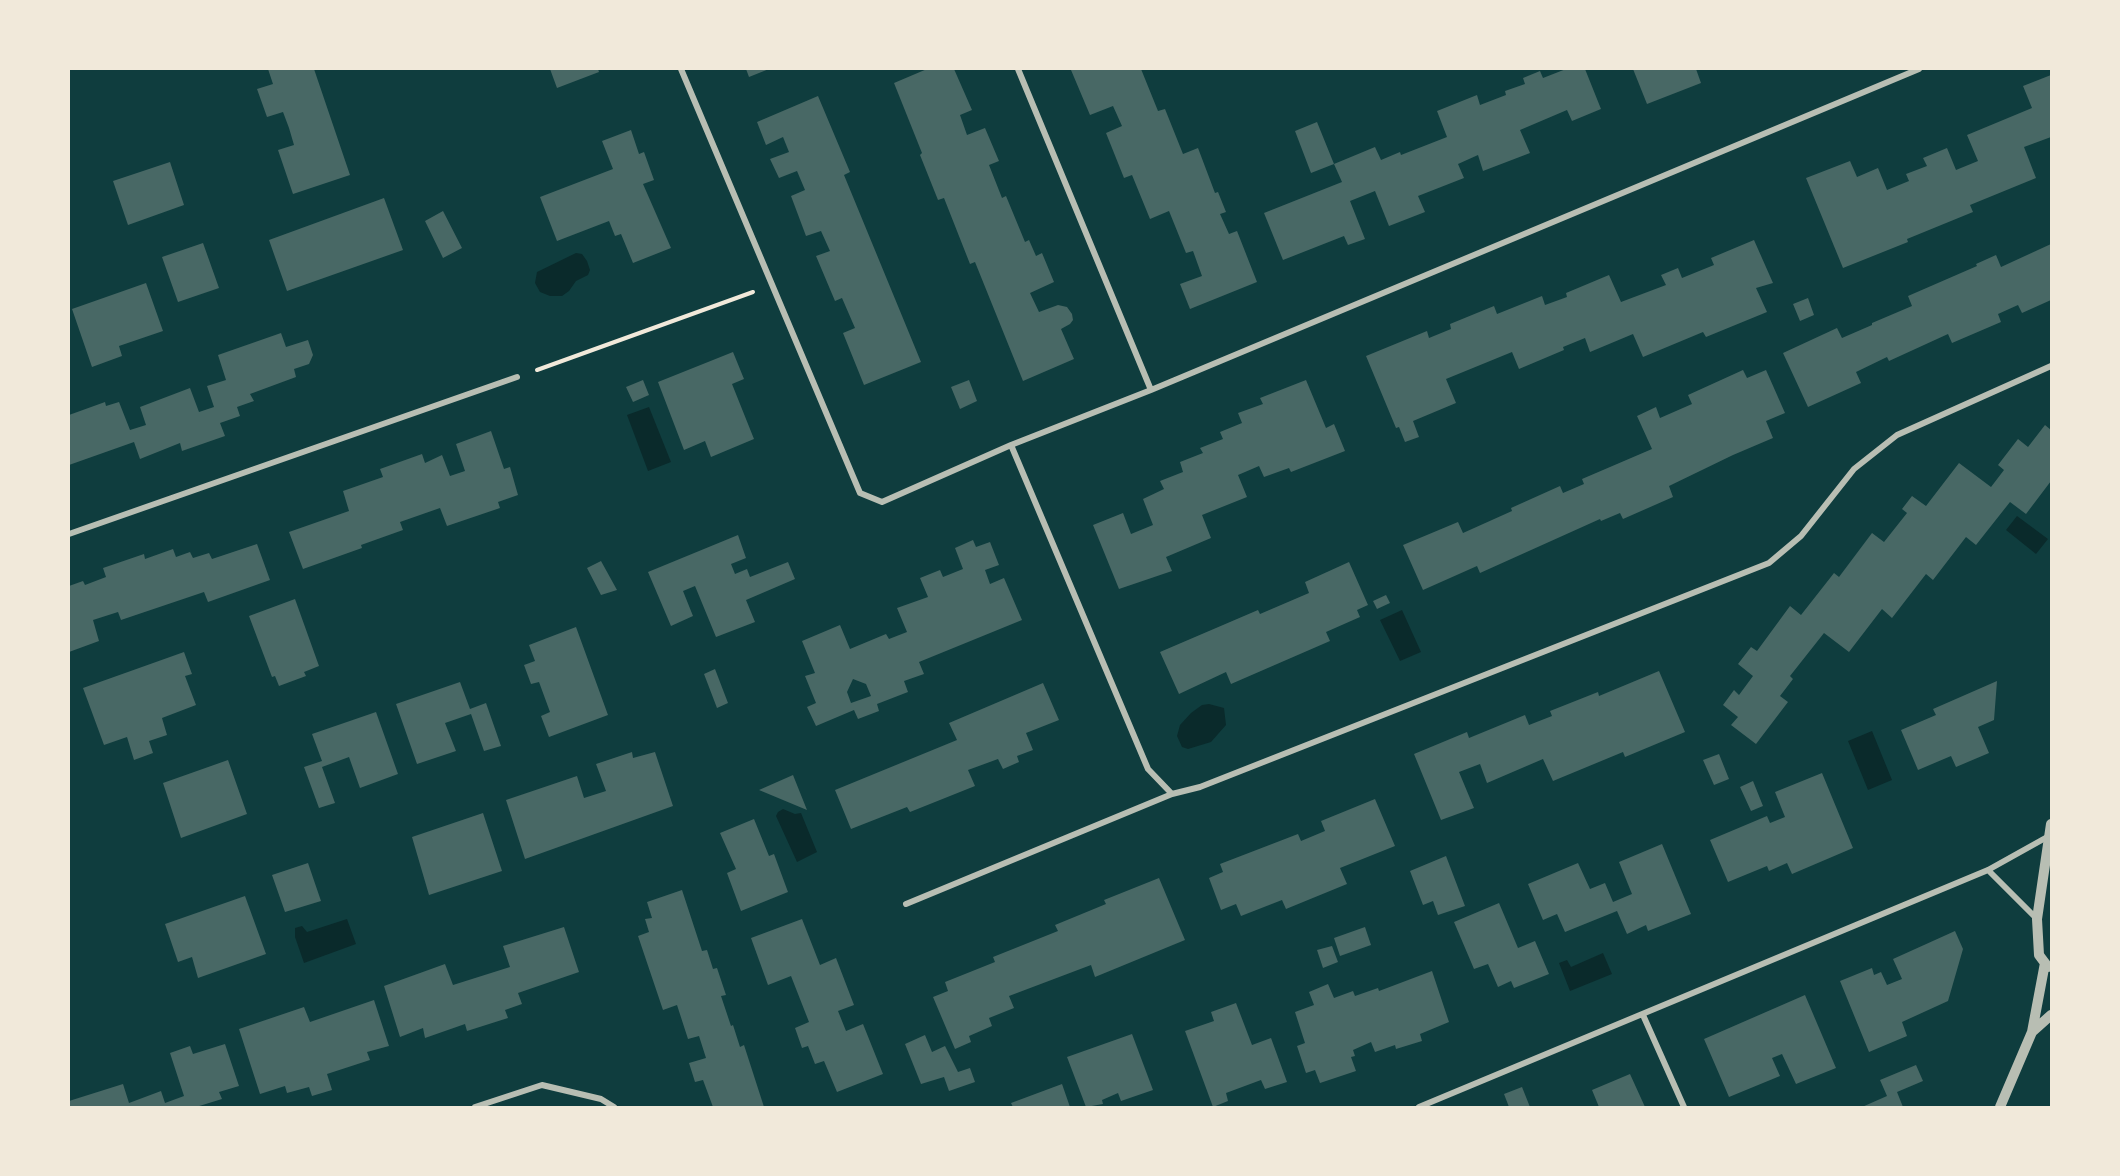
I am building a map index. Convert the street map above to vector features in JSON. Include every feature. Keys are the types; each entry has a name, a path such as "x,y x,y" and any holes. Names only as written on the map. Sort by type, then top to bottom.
{"street":[{"path":"681,69 860,493 882,502 1011,446 1151,390 1919,69"},
{"path":"1018,69 1151,390"},
{"path":"906,904 1172,794 1211,782 1769,563 1801,536 1854,469 1897,435 2051,366"},
{"path":"69,534 516,377"},
{"path":"1011,446 1148,769 1172,794"},
{"path":"1419,1107 1988,870 2050,830"},
{"path":"2000,1107 2032,1032 2048,967 2039,956 2037,919 2050,830"},
{"path":"1988,870 2037,919"},
{"path":"1643,1015 1684,1107"},
{"path":"2032,1032 2051,1015"},
{"path":"475,1107 542,1085 601,1099 614,1107"}],"path":[{"path":"516,377 771,285"}],"water":[{"path":"576,253 582,254 587,261 590,270 588,275 576,281 562,296 550,296 540,292 535,283 537,272"},
{"path":"649,407 671,462 648,471 627,415"},
{"path":"2017,516 2048,539 2036,554 2006,530"},
{"path":"1402,610 1421,652 1400,661 1380,620"},
{"path":"1209,704 1224,708 1226,725 1211,742 1188,749 1182,747 1177,736 1180,725 1202,705"},
{"path":"1872,731 1892,780 1868,790 1848,741"},
{"path":"783,809 795,814 801,813 817,852 797,862 776,816"},
{"path":"347,919 356,944 304,963 295,937 295,928 302,926 307,932"},
{"path":"1603,953 1612,974 1570,991 1559,963 1567,960 1571,967"}],"building":[{"path":"268,69 314,69 350,175 293,194 278,150 294,145 289,128 283,112 267,117 257,89 273,84"},
{"path":"550,69 598,69 599,72 557,88"},
{"path":"746,69 769,69 749,77"},
{"path":"927,69 954,69 972,110 960,115 967,135 985,128 999,161 989,165 1002,198 1006,196 1025,242 1029,240 1036,256 1042,253 1054,282 1030,293 1039,312 1058,305 1067,307 1072,314 1073,320 1061,329 1074,359 1023,381 975,262 970,264 944,198 938,200 894,83"},
{"path":"1141,69 1158,111 1165,109 1183,154 1198,148 1215,193 1218,192 1226,212 1220,214 1229,234 1237,231 1257,282 1190,309 1180,284 1202,276 1193,251 1186,253 1169,211 1150,219 1132,175 1124,178 1106,133 1122,126 1113,106 1090,115 1071,70"},
{"path":"1566,69 1585,69 1601,109 1572,121 1567,110 1520,130 1530,153 1483,171 1478,155 1458,164 1464,178 1418,196 1425,212 1389,226 1375,191 1350,201 1365,239 1348,245 1344,236 1283,260 1264,213 1342,182 1334,164 1375,147 1381,160 1400,152 1401,155 1447,137 1437,111 1477,95 1480,105 1506,95 1505,91 1525,84 1523,78 1540,71 1543,78"},
{"path":"1633,69 1696,69 1701,83 1647,104"},
{"path":"2051,75 2051,137 2024,147 2036,178 1970,205 1973,212 1907,239 1908,242 1843,268 1806,178 1850,161 1857,177 1878,168 1887,190 1909,181 1906,174 1927,166 1923,158 1947,148 1956,170 1978,161 1967,135 2032,108 2023,86"},
{"path":"818,96 850,172 844,175 921,362 864,385 843,333 855,328 842,298 835,301 816,256 830,251 821,231 806,236 791,196 805,190 797,171 779,178 770,159 789,152 783,137 766,145 757,122"},
{"path":"1317,122 1334,164 1311,173 1295,131"},
{"path":"631,130 639,154 644,152 654,180 643,184 671,248 633,263 621,234 615,236 609,221 557,241 540,197 613,169 602,141"},
{"path":"170,162 184,205 128,225 113,181"},
{"path":"384,198 403,250 287,291 269,240"},
{"path":"443,211 462,248 443,258 425,221"},
{"path":"1754,240 1773,283 1756,288 1767,312 1706,337 1703,332 1643,357 1633,334 1590,352 1585,338 1563,347 1564,350 1519,369 1512,352 1446,379 1456,403 1413,421 1419,437 1405,442 1399,427 1396,428 1366,356 1427,331 1429,338 1451,329 1450,324 1494,306 1497,314 1542,296 1545,305 1567,297 1566,293 1609,275 1621,302 1666,285 1661,275 1678,268 1682,278 1714,265 1711,258"},
{"path":"203,243 219,288 178,302 162,257"},
{"path":"2051,244 2051,300 2022,313 2018,305 1998,314 2001,322 1952,343 1948,334 1889,361 1887,357 1856,372 1861,383 1808,407 1783,353 1837,328 1842,338 1872,325 1872,323 1912,306 1908,296 1977,266 1976,264 1996,255 2001,267"},
{"path":"146,283 163,331 119,346 122,356 92,367 72,309"},
{"path":"1808,298 1814,315 1800,321 1793,304"},
{"path":"281,333 286,347 308,340 313,355 309,364 294,369 296,377 250,394 254,401 237,407 240,416 220,423 225,436 182,451 180,443 140,459 134,442 69,465 69,415 105,402 106,406 119,402 130,430 146,425 140,407 190,388 199,412 214,407 207,386 226,380 218,355"},
{"path":"733,352 744,379 732,384 754,439 711,457 705,441 684,450 658,382"},
{"path":"1743,370 1747,378 1766,370 1785,413 1766,421 1773,438 1669,486 1673,497 1623,519 1620,513 1601,521 1600,519 1480,573 1477,566 1423,590 1403,545 1458,522 1463,533 1560,486 1563,493 1584,484 1582,479 1652,449 1637,416 1656,407 1660,418 1692,404 1688,395"},
{"path":"643,380 649,395 633,402 626,387"},
{"path":"969,380 977,401 960,409 951,387"},
{"path":"1306,380 1326,428 1334,424 1345,451 1291,472 1289,468 1264,477 1259,466 1238,475 1247,497 1202,515 1211,538 1166,557 1172,571 1119,589 1093,525 1123,513 1131,534 1153,525 1143,499 1164,489 1160,481 1183,472 1180,462 1203,453 1200,448 1223,439 1220,432 1242,423 1238,413 1263,404 1260,398"},
{"path":"2045,425 2051,430 2051,481 2026,514 2010,502 1976,545 1966,537 1933,580 1926,574 1892,618 1882,609 1849,652 1824,633 1790,676 1793,679 1780,696 1788,702 1756,744 1731,725 1738,717 1723,705 1734,690 1739,695 1753,676 1738,664 1751,647 1757,651 1790,606 1801,615 1834,573 1839,577 1872,533 1884,542 1907,513 1902,509 1912,496 1926,506 1959,463 1991,487 2004,470 1998,465 2018,439 2028,447"},
{"path":"491,431 504,469 510,467 518,495 498,502 500,508 447,526 440,508 400,522 403,530 361,545 362,548 303,569 289,532 349,511 343,491 383,477 380,469 422,454 425,463 442,455 450,476 465,471 456,444"},
{"path":"738,535 746,558 731,564 735,574 747,569 750,577 788,562 795,579 746,600 755,622 716,637 695,586 683,591 693,616 671,626 648,572"},
{"path":"973,540 976,547 990,542 999,565 985,570 990,584 1004,578 1022,620 919,662 924,674 904,681 908,692 877,704 879,711 858,719 854,710 816,726 807,707 816,703 805,676 815,673 802,641 840,625 850,649 886,634 889,639 907,632 897,608 928,597 920,578 940,570 943,577 963,569 955,548","holes":["853,679 866,684 871,696 851,703 847,692"]},
{"path":"257,544 270,580 208,602 204,592 121,620 118,612 93,620 99,641 69,652 69,586 83,581 85,585 106,577 103,568 144,554 145,559 173,549 176,557 190,552 193,558 209,553 212,559"},
{"path":"601,561 617,590 601,595 587,568"},
{"path":"1349,562 1368,605 1357,610 1360,617 1326,632 1330,641 1231,684 1226,672 1179,694 1160,652 1258,610 1260,614 1309,593 1305,582"},
{"path":"1386,595 1390,603 1377,609 1373,601"},
{"path":"295,599 319,666 304,672 306,676 279,686 275,676 272,677 249,616"},
{"path":"576,627 608,715 549,737 541,716 550,712 539,682 531,684 524,665 535,661 529,645"},
{"path":"184,652 192,674 185,676 196,705 162,718 167,735 149,741 153,753 134,760 127,737 104,745 83,688"},
{"path":"715,669 728,703 717,708 704,674"},
{"path":"1659,671 1685,732 1625,757 1623,752 1553,781 1543,759 1487,783 1480,764 1459,772 1474,808 1441,820 1414,754 1467,732 1469,738 1525,715 1529,725 1552,716 1550,711 1598,692 1599,696"},
{"path":"1997,681 1994,720 1978,727 1989,753 1956,767 1951,756 1918,770 1901,730 1936,715 1933,709"},
{"path":"460,682 470,709 486,703 501,746 484,751 471,714 445,723 456,751 417,764 396,704"},
{"path":"1043,683 1059,720 1026,733 1033,750 1017,756 1019,762 1003,769 998,759 968,770 975,786 910,812 907,807 851,829 835,790 957,740 949,723"},
{"path":"376,712 398,774 360,788 349,757 322,767 335,803 319,808 304,767 322,761 312,734"},
{"path":"632,752 633,758 655,752 673,806 525,859 506,800 577,776 584,798 606,791 596,764"},
{"path":"1719,754 1729,779 1714,785 1703,760"},
{"path":"228,760 247,814 181,838 163,783"},
{"path":"1822,773 1853,848 1792,874 1787,863 1769,871 1767,866 1728,882 1710,840 1767,816 1770,823 1785,817 1775,792"},
{"path":"793,775 807,810 759,790"},
{"path":"1753,781 1763,806 1751,811 1740,787"},
{"path":"1375,799 1395,846 1340,868 1347,884 1286,909 1282,900 1241,916 1236,904 1221,910 1209,878 1223,872 1220,864 1298,834 1301,841 1325,831 1321,821"},
{"path":"483,813 502,871 429,895 412,837"},
{"path":"754,819 769,856 774,854 788,892 741,911 727,873 736,869 720,833"},
{"path":"1662,844 1691,914 1648,931 1646,925 1627,934 1617,911 1565,932 1557,914 1543,920 1528,884 1578,863 1590,889 1605,883 1613,902 1632,894 1619,862"},
{"path":"1446,856 1465,906 1438,915 1433,901 1423,905 1410,871"},
{"path":"308,863 321,901 285,912 272,875"},
{"path":"1159,878 1185,940 1095,977 1091,965 1009,996 1014,1008 989,1018 992,1026 969,1036 971,1042 955,1049 933,997 948,991 945,982 995,962 993,957 1058,931 1055,925 1106,904 1104,900"},
{"path":"682,890 702,951 707,950 713,969 717,968 726,995 721,996 731,1026 733,1025 740,1047 744,1045 764,1107 713,1107 703,1080 695,1082 689,1063 706,1058 699,1036 688,1039 677,1005 663,1010 638,936 649,932 645,919 652,918 647,902"},
{"path":"245,896 266,954 198,978 192,957 178,962 165,924"},
{"path":"1499,903 1518,948 1535,941 1549,974 1514,988 1511,981 1498,987 1488,964 1474,969 1454,922"},
{"path":"802,919 820,965 836,958 854,1005 838,1011 846,1031 863,1024 883,1074 837,1092 824,1061 815,1064 808,1046 802,1048 795,1028 809,1022 791,976 768,985 751,938"},
{"path":"564,927 579,972 518,993 522,1004 505,1010 508,1018 467,1031 465,1024 425,1038 423,1028 400,1037 384,986 445,964 453,985 510,967 503,946"},
{"path":"1365,927 1371,945 1340,956 1334,938"},
{"path":"1955,931 1963,949 1948,1001 1902,1022 1907,1036 1869,1052 1840,981 1872,968 1874,975 1881,972 1887,985 1902,979 1893,959"},
{"path":"1332,946 1338,962 1323,968 1317,950"},
{"path":"1432,971 1449,1022 1420,1034 1422,1041 1396,1049 1395,1045 1375,1052 1371,1042 1353,1050 1355,1056 1351,1057 1356,1071 1320,1083 1315,1070 1306,1073 1297,1046 1305,1043 1295,1012 1314,1005 1309,992 1328,984 1334,998 1353,991 1355,996 1378,988 1379,991"},
{"path":"1805,995 1836,1068 1796,1084 1782,1054 1772,1058 1780,1076 1729,1097 1704,1039"},
{"path":"374,1000 389,1046 367,1052 370,1060 327,1074 332,1090 312,1096 309,1087 287,1093 285,1086 260,1094 239,1029 304,1007 310,1022"},
{"path":"1236,1003 1252,1045 1271,1038 1287,1082 1265,1089 1261,1080 1226,1093 1228,1101 1213,1107 1185,1031 1214,1021 1211,1012"},
{"path":"1132,1034 1153,1090 1121,1101 1118,1093 1102,1100 1103,1104 1086,1107 1067,1057"},
{"path":"925,1035 932,1052 945,1046 958,1072 970,1068 975,1082 949,1091 944,1077 921,1084 905,1044"},
{"path":"225,1044 239,1086 219,1092 222,1099 196,1107 69,1107 69,1101 123,1084 129,1103 161,1091 165,1103 184,1096 170,1053 190,1046 193,1054"},
{"path":"1916,1065 1923,1081 1897,1092 1903,1107 1862,1107 1887,1096 1880,1080"},
{"path":"1630,1074 1645,1107 1599,1107 1592,1090"},
{"path":"1062,1084 1070,1107 1013,1107 1011,1103"},
{"path":"1522,1087 1530,1107 1509,1107 1504,1094"}]}
